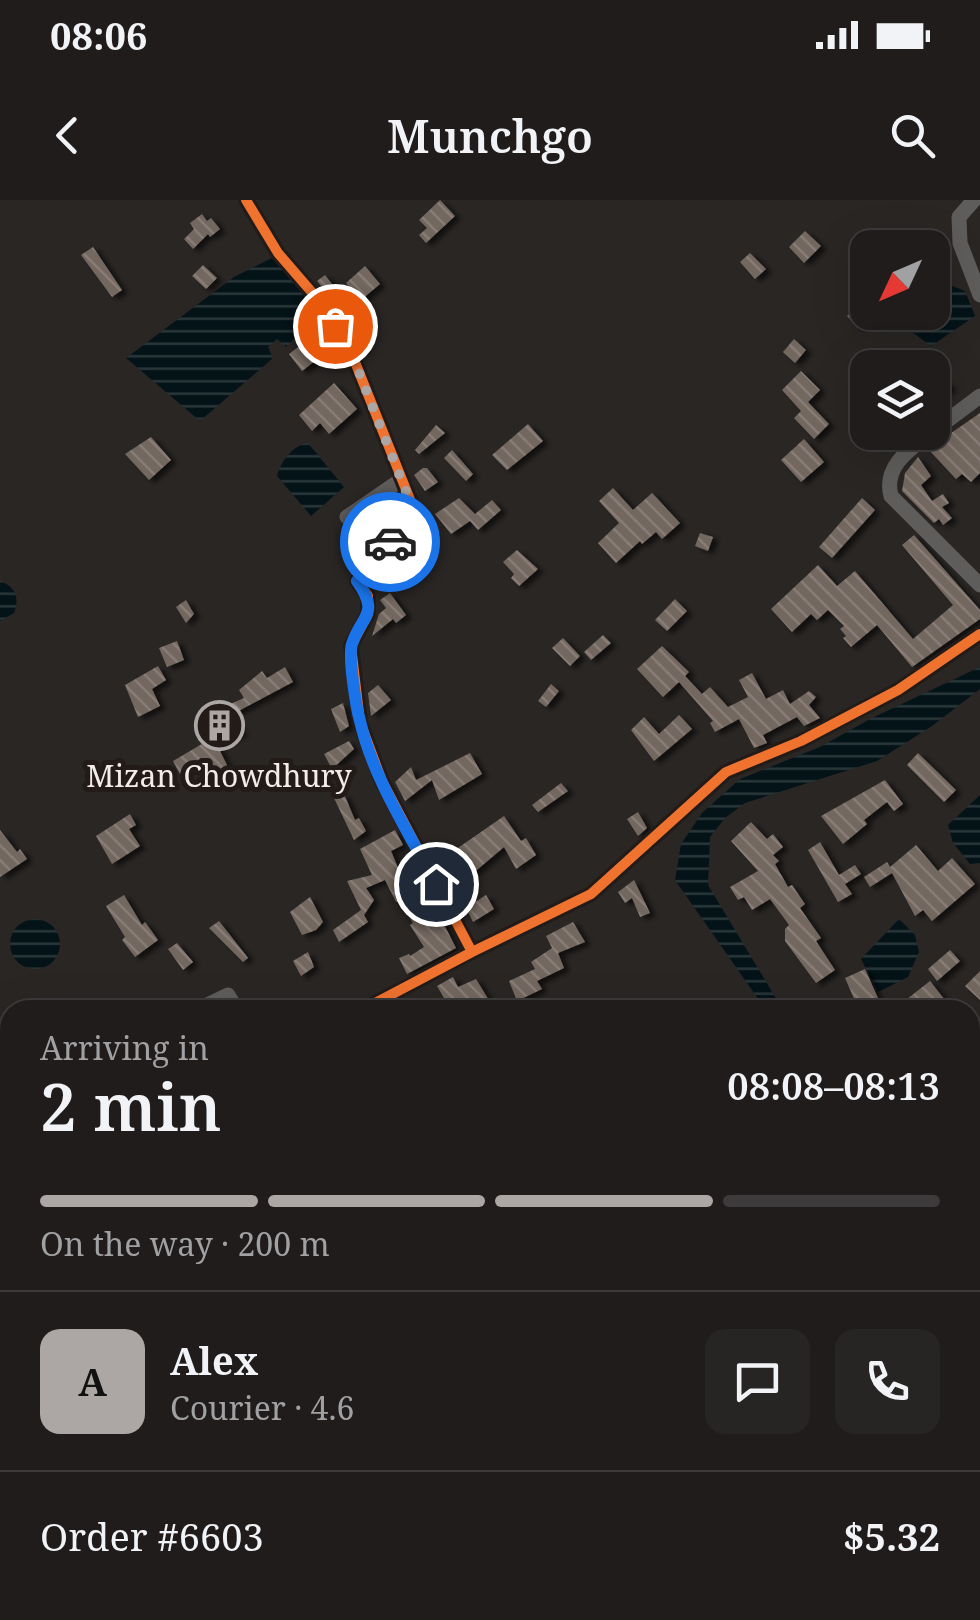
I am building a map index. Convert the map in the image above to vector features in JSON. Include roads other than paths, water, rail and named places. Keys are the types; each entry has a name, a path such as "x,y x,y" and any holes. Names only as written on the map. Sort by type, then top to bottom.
{"street":[{"path":"246,200 278,254 322,304 351,352 412,507 382,553 357,581 368,596 368,614 351,646 360,722 382,781 472,952"},
{"path":"974,200 959,217 960,243 980,295"},
{"path":"950,418 980,396"},
{"path":"912,450 893,468 888,483 891,496 980,585"},
{"path":"347,517 401,480"},
{"path":"381,1000 591,894 726,772 801,742 898,690 980,634"}],"place":[{"name":"Mizan Chowdhury","path":"219,726"}]}
